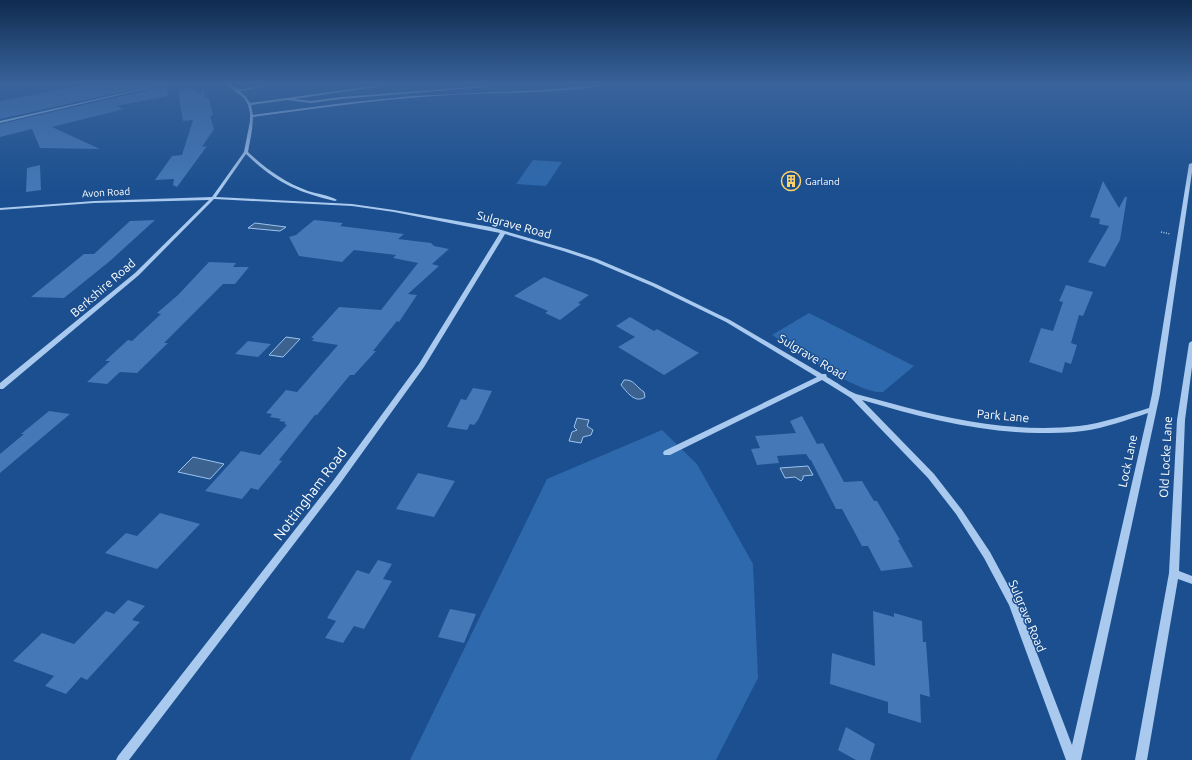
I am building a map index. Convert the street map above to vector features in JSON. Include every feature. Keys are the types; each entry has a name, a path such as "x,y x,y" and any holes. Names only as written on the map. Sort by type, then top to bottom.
{"street":[{"path":"0,122 11,119"},
{"path":"213,198 246,152 252,119"},
{"name":"Sulgrave Road","path":"246,152 263,169 290,186 311,194 352,205"},
{"name":"Lock Lane","path":"1074,760 1151,410 1156,394 1191,164"},
{"name":"Sulgrave Road","path":"213,198 352,205 448,220 503,233 573,253 654,285 728,321 824,376 854,396 931,476 959,512 987,555 1013,604 1074,760"},
{"name":"Avon Road","path":"0,209 94,202 213,198"},
{"name":"Berkshire Road","path":"0,387 137,274 213,198"},
{"name":"Nottingham Road","path":"122,760 341,477 422,365 503,233"},
{"name":"Old Locke Lane","path":"1141,760 1174,573 1181,420 1192,344"},
{"path":"667,453 824,376"},
{"name":"Park Lane","path":"854,396 915,414 961,424 997,429 1059,430 1088,427 1151,410"},
{"path":"1174,573 1192,580"}],"shaded area":[{"path":"533,160 562,162 546,186 516,184"},
{"path":"255,223 286,227 280,231 248,228"},
{"path":"809,313 914,366 883,392 860,387 844,379 772,335"},
{"path":"286,337 300,339 283,357 269,355"},
{"path":"624,380 635,384 644,392 645,397 638,399 632,396 621,385"},
{"path":"577,418 589,420 587,426 593,430 591,435 583,437 581,443 569,441 572,432 577,430 574,427"},
{"path":"662,430 697,464 753,564 758,678 716,760 410,760 547,479"},
{"path":"193,457 224,464 210,479 178,472"},
{"path":"808,466 813,475 803,476 801,481 795,477 785,478 780,468"}],"building":[{"path":"20,119 82,119 52,127 100,149 40,148 32,129 0,137 0,124"},
{"path":"183,119 211,119 214,129 202,147 207,146 177,187 173,185 174,179 155,180 172,156 182,155 193,120 183,121"},
{"path":"40,165 41,190 26,192 27,168"},
{"path":"1103,181 1119,208 1125,197 1127,197 1120,240 1105,267 1088,262 1109,226 1099,224 1100,219 1090,217"},
{"path":"155,220 110,261 64,298 31,297 84,254 94,254 130,221"},
{"path":"314,220 343,223 340,226 404,234 398,239 431,243 434,246 449,249 432,264 439,266 408,294 417,295 399,322 397,321 373,351 376,351 354,375 350,375 317,415 315,415 279,460 282,461 258,490 251,488 242,499 205,491 241,451 260,455 287,425 284,424 286,422 279,421 281,419 270,417 272,414 266,413 286,390 297,392 338,345 312,341 314,338 311,338 339,307 381,310 418,263 393,258 396,255 354,250 342,262 299,256 289,237 296,235"},
{"path":"209,262 236,263 233,267 249,267 235,284 223,284 164,343 168,343 137,373 120,372 107,384 87,382 110,361 105,361 128,340 132,341 161,314 157,313 178,295"},
{"path":"544,277 589,295 578,303 581,304 560,320 545,313 548,311 514,296"},
{"path":"1066,285 1093,292 1083,316 1079,315 1071,343 1077,345 1071,364 1065,362 1062,373 1029,362 1041,328 1053,331 1063,302 1059,301"},
{"path":"630,317 654,331 657,329 699,353 664,375 618,347 635,337 616,326"},
{"path":"248,341 271,344 258,357 235,354"},
{"path":"473,388 492,391 478,420 474,425 470,424 467,430 447,427 461,399 466,400"},
{"path":"49,411 70,414 0,473 0,454"},
{"path":"802,416 817,444 823,443 844,482 862,481 874,501 877,501 900,540 898,540 913,567 881,571 868,546 862,546 842,509 836,509 811,460 806,454 777,456 779,463 757,465 751,449 760,448 755,436 796,433 790,421"},
{"path":"418,473 455,481 434,517 396,509"},
{"path":"160,513 200,524 157,569 105,553 126,533 137,536"},
{"path":"378,560 392,564 383,579 392,581 364,629 354,626 343,643 325,638 336,621 327,618 357,570 369,574"},
{"path":"128,600 145,606 132,620 140,622 87,680 81,677 66,694 45,686 54,676 13,661 42,633 74,644 106,611 114,614"},
{"path":"450,609 476,614 464,643 438,637"},
{"path":"873,611 894,617 894,613 922,621 923,642 926,642 930,697 920,694 921,723 888,713 888,702 830,684 832,653 875,666"},
{"path":"846,727 875,744 870,760 856,760 838,750"}],"place":[{"name":"Garland","path":"791,181"}]}
